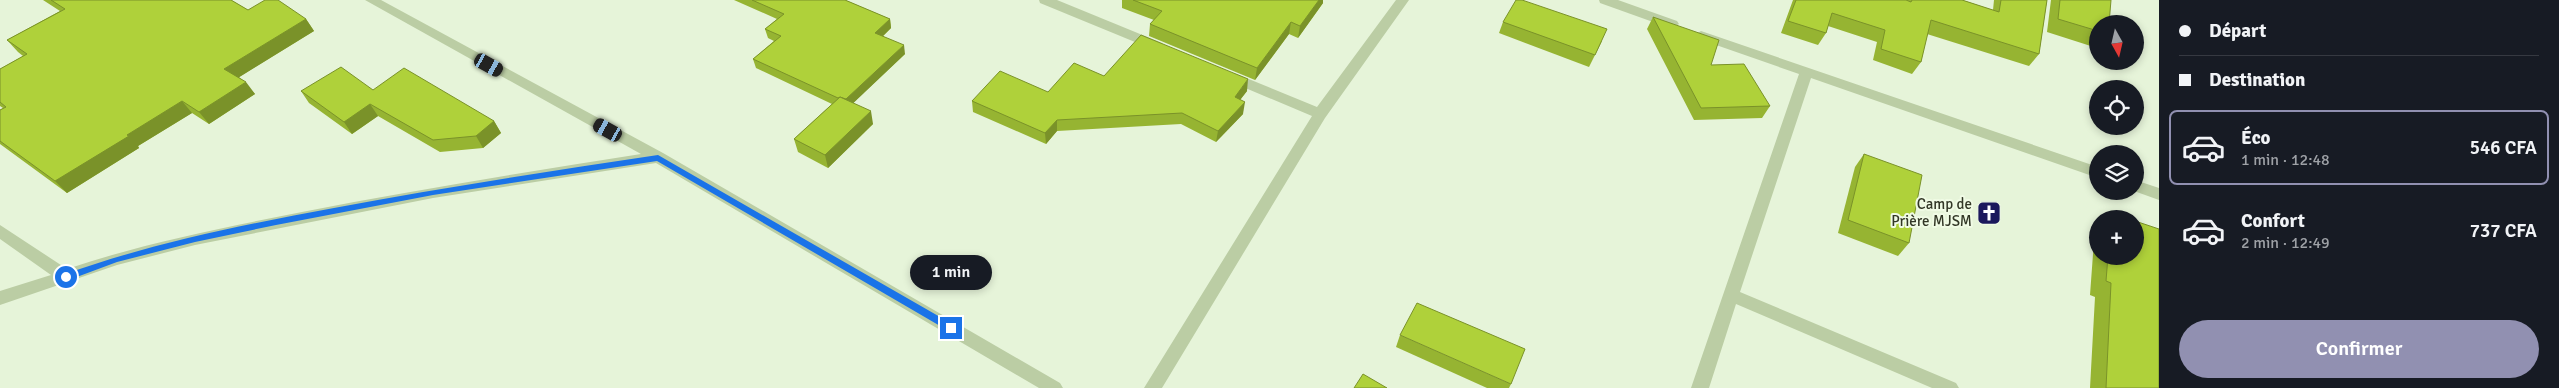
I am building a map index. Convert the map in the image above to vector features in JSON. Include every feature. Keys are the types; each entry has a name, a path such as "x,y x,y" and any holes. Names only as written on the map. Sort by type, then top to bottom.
{"street":[{"path":"371,0 658,158 1054,388"},
{"path":"1045,0 1174,53"},
{"path":"1153,388 1320,114 1403,0"},
{"path":"1606,0 1806,72 2089,170"},
{"path":"1220,72 1320,114"},
{"path":"1700,388 1806,72"},
{"path":"0,298 116,259 195,239 433,192 658,158"},
{"path":"2144,189 2159,194"},
{"path":"0,232 66,277"},
{"path":"1732,295 1950,388"}],"building":[{"path":"51,0 231,0 248,10 265,0 278,0 306,19 224,69 246,82 199,112 182,101 55,181 0,141 0,110 6,107 0,102 0,69 27,54 7,40 65,9"},
{"path":"752,0 845,0 890,19 875,33 904,45 846,99 838,98 753,59 781,36 765,29 784,14"},
{"path":"1133,0 1319,0 1300,26 1291,22 1257,68 1150,24 1162,11"},
{"path":"1516,0 1522,0 1607,29 1595,55 1503,22"},
{"path":"1796,0 1906,0 1911,2 1912,0 1962,0 1999,12 2001,0 2047,0 2039,54 1931,20 1921,62 1881,49 1885,30 1832,13 1826,33 1788,21"},
{"path":"2060,0 2111,0 2110,15 2089,15 2089,28 2058,19"},
{"path":"1653,17 1719,40 1711,65 1744,64 1770,106 1701,108"},
{"path":"1141,35 1248,79 1235,97 1245,102 1218,131 1182,113 1057,120 1045,133 972,101 1000,71 1048,92 1074,63 1104,76"},
{"path":"341,67 373,90 404,68 494,121 476,136 433,140 370,104 344,122 301,91"},
{"path":"840,97 871,111 825,155 794,139"},
{"path":"1864,154 1922,175 1909,243 1848,220"},
{"path":"2144,224 2159,229 2159,388 2106,388 2111,283 2106,281 2107,265 2144,265"},
{"path":"1417,303 1525,349 1511,384 1400,335"},
{"path":"1363,374 1387,388 1354,388"}],"place":[{"name":"Camp de Prière MJSM","path":"1989,213"}],"route":[{"path":"66,277 116,259 195,239 276,222 433,192 658,158 951,328"}]}
